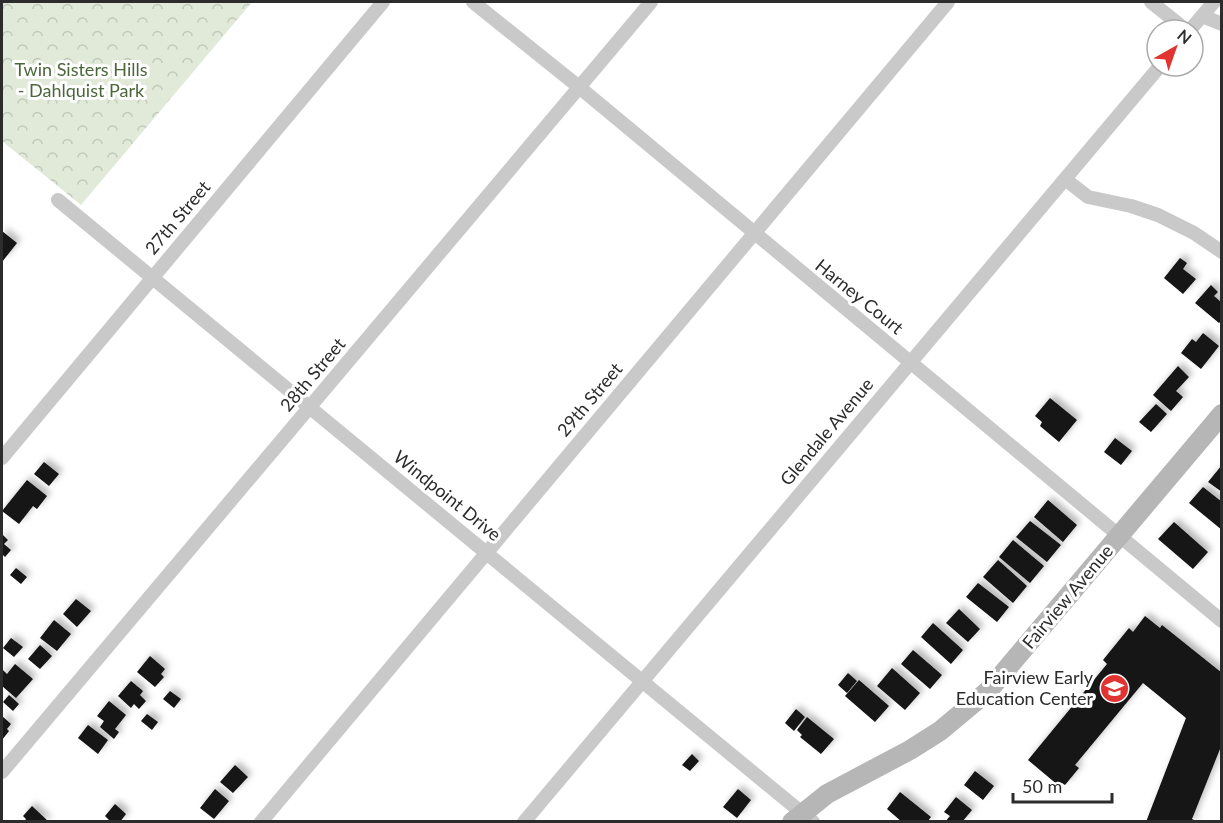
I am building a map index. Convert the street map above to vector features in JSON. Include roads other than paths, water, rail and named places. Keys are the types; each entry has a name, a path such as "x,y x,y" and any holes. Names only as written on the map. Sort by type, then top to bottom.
{"street":[{"name":"27th Street","path":"2,458 382,2"},
{"name":"Harney Court","path":"473,2 579,87 1221,621"},
{"name":"28th Street","path":"2,772 651,2"},
{"name":"29th Street","path":"261,822 948,2"},
{"path":"1151,2 1172,18"},
{"path":"1214,2 1202,16 1221,24"},
{"name":"Glendale Avenue","path":"524,822 1150,78"},
{"path":"1065,179 1090,198 1137,208 1172,221 1221,252"},
{"name":"Windpoint Drive","path":"58,200 487,552 642,681 802,819"},
{"name":"Fairview Avenue","path":"802,819 844,785 913,748 972,706 997,682 1221,414"}],"place":[{"name":"Fairview Early Education Center","path":"1114,688"}],"park label":[{"name":"Twin Sisters Hills - Dahlquist Park","path":"81,80"}]}
